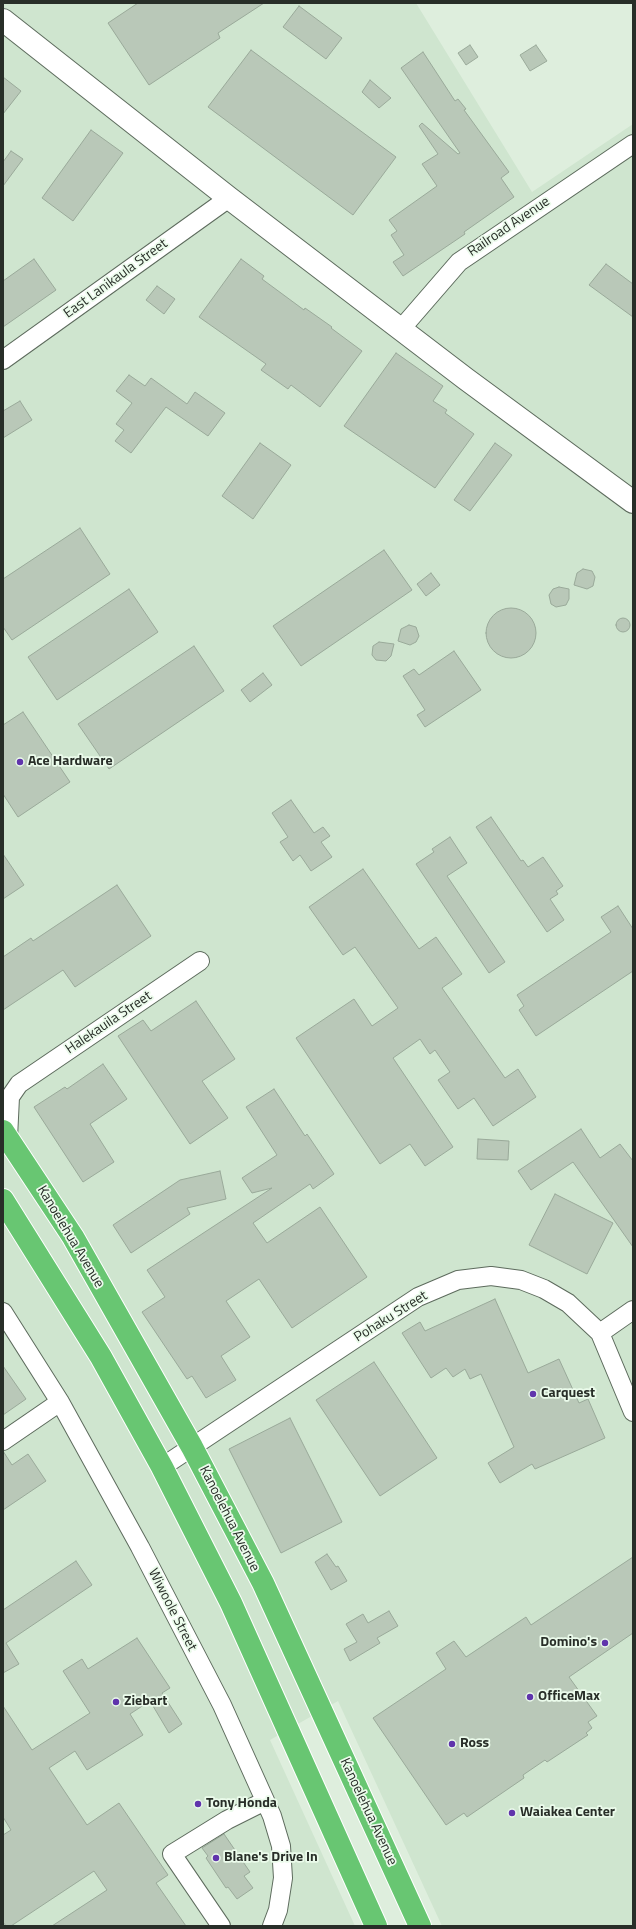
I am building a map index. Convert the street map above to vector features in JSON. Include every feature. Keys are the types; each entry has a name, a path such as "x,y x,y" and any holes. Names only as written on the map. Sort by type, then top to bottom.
{"highway":[{"name":"Kanoelehua Avenue","path":"6,1134 72,1237 192,1447 262,1583 420,1926"},
{"path":"3,1200 101,1357 162,1467 231,1603 376,1926"}],"street":[{"path":"3,20 229,198 466,379 633,502"},
{"name":"Railroad Avenue","path":"401,329 459,262 633,144"},
{"name":"East Lanikaula Street","path":"3,360 229,198"},
{"name":"Halekauila Street","path":"6,1134 11,1086 200,961"},
{"name":"Pohaku Street","path":"162,1467 418,1297 458,1280 491,1276 521,1280 538,1286 568,1302 600,1333 633,1412"},
{"path":"600,1333 633,1310"},
{"name":"Wiwoole Street","path":"3,1312 60,1402 136,1540 222,1705 265,1801 278,1831 283,1862 282,1894 272,1926"},
{"path":"3,1441 60,1402"},
{"path":"221,1926 172,1854 227,1820 265,1801"}],"shaded area":[{"path":"3,3 416,3 532,192 633,124 633,1926 442,1926 338,1701 270,1740 355,1926 3,1926"}],"building":[{"path":"138,3 264,3 218,33 220,38 149,85 108,23"},
{"path":"299,6 342,38 326,59 283,27"},
{"path":"470,45 478,57 466,65 458,53"},
{"path":"536,45 547,61 530,71 520,55"},
{"path":"251,50 396,157 353,215 208,107"},
{"path":"423,52 455,101 458,99 466,109 464,110 509,172 501,178 514,197 464,232 465,234 403,276 393,262 404,255 391,235 397,231 389,220 437,186 422,164 438,154 419,126 422,123 458,154 460,153 401,68"},
{"path":"3,77 21,91 3,114"},
{"path":"370,80 391,98 379,108 362,92"},
{"path":"91,130 123,153 73,221 42,198"},
{"path":"11,151 23,159 3,186 3,162"},
{"path":"34,259 56,290 3,327 3,281"},
{"path":"241,259 264,276 262,279 304,310 305,308 332,327 331,328 362,351 320,407 291,385 288,389 261,370 266,364 199,317"},
{"path":"606,264 633,284 633,317 589,285"},
{"path":"157,286 175,299 164,314 146,300"},
{"path":"396,353 443,386 433,401 447,410 445,413 474,434 435,488 344,426"},
{"path":"129,375 145,386 151,378 187,404 195,392 225,413 208,436 166,407 131,453 115,441 124,430 116,424 132,403 116,391"},
{"path":"20,401 32,420 3,438 3,411"},
{"path":"260,443 291,465 253,519 222,496"},
{"path":"495,443 512,455 470,511 454,500"},
{"path":"80,528 110,574 12,640 3,627 3,579"},
{"path":"384,550 412,590 301,666 273,626"},
{"path":"583,569 592,571 595,577 593,586 587,589 574,585 577,573"},
{"path":"431,573 440,585 426,596 417,584"},
{"path":"559,587 569,589 569,599 566,605 556,607 551,604 549,595 553,589"},
{"path":"129,589 158,632 57,700 28,657"},
{"path":"506,608 516,608 529,615 536,628 536,638 529,651 516,658 506,658 497,654 490,647 486,638 486,628 490,619 497,612"},
{"path":"623,618 628,620 630,625 628,630 623,632 618,630 616,625 618,620"},
{"path":"409,625 416,627 419,636 416,642 410,645 398,641 401,629"},
{"path":"379,642 394,644 391,656 386,661 376,660 372,655 373,646"},
{"path":"194,646 224,691 109,769 78,724"},
{"path":"454,651 481,690 425,727 417,715 425,710 403,676 414,669 419,675"},
{"path":"263,673 272,685 250,702 241,690"},
{"path":"23,712 70,782 18,817 3,794 3,725"},
{"path":"291,800 314,833 323,827 330,836 321,842 332,857 311,871 300,855 293,861 280,842 288,837 272,813"},
{"path":"491,817 521,861 523,860 528,867 543,857 563,886 556,891 558,894 550,899 564,920 547,932 476,827"},
{"path":"450,837 467,863 447,876 505,962 489,973 416,864 434,852 432,849"},
{"path":"3,854 24,885 3,899"},
{"path":"363,869 419,949 436,937 462,974 442,988 505,1078 518,1069 536,1097 493,1126 474,1098 458,1109 438,1080 450,1072 435,1050 430,1054 420,1039 393,1058 453,1147 425,1166 410,1144 380,1164 296,1038 354,999 372,1026 398,1008 355,947 343,955 309,907"},
{"path":"117,885 151,936 75,987 63,970 3,1010 3,957 31,938 33,941"},
{"path":"618,906 633,929 633,971 536,1036 519,1010 524,1006 517,995 611,932 601,917"},
{"path":"196,1001 235,1059 202,1081 228,1118 190,1144 118,1036 143,1020 151,1031"},
{"path":"103,1064 127,1099 90,1124 114,1162 83,1182 34,1107 65,1087 67,1089"},
{"path":"274,1089 305,1136 307,1134 334,1174 313,1189 310,1184 253,1223 267,1243 320,1207 367,1277 292,1328 259,1279 226,1301 250,1337 221,1356 236,1380 206,1398 192,1376 187,1379 142,1312 165,1297 147,1270 272,1188 252,1193 242,1178 277,1155 246,1107"},
{"path":"581,1129 600,1158 620,1144 633,1161 633,1247 573,1162 531,1190 518,1171"},
{"path":"478,1139 509,1141 508,1160 477,1159"},
{"path":"220,1171 226,1199 187,1208 190,1214 131,1253 113,1225 180,1180"},
{"path":"555,1194 613,1223 587,1274 529,1245"},
{"path":"495,1299 528,1373 559,1359 579,1403 588,1399 605,1438 535,1469 532,1464 500,1483 488,1463 514,1447 481,1374 470,1379 465,1369 453,1377 446,1368 431,1378 402,1333 420,1322 425,1331"},
{"path":"374,1362 437,1458 380,1496 316,1400"},
{"path":"3,1366 26,1399 3,1415"},
{"path":"290,1418 342,1522 281,1553 229,1449"},
{"path":"3,1451 12,1465 28,1454 46,1481 3,1510"},
{"path":"327,1554 336,1567 338,1566 347,1581 331,1590 315,1562"},
{"path":"633,1557 633,1633 569,1677 597,1716 588,1722 592,1728 586,1733 588,1735 547,1762 545,1760 523,1775 524,1778 467,1817 464,1813 446,1825 373,1718 446,1669 436,1653 454,1641 466,1657 526,1617 531,1625"},
{"path":"76,1561 92,1585 6,1643 19,1664 3,1673 3,1610"},
{"path":"389,1611 398,1626 377,1638 380,1643 350,1661 344,1649 357,1642 346,1624 363,1614 368,1623"},
{"path":"137,1638 170,1688 162,1693 182,1724 169,1733 150,1701 130,1714 143,1735 87,1770 75,1751 49,1768 87,1825 119,1803 168,1875 156,1883 186,1926 52,1926 107,1890 94,1871 11,1926 6,1926 3,1922 3,1835 11,1830 3,1817 3,1706 32,1750 90,1713 63,1671 82,1659 88,1669"},
{"path":"224,1834 250,1872 244,1876 253,1888 237,1899 228,1887 226,1888 206,1858 208,1856 202,1848"}],"place":[{"name":"Ace Hardware","path":"20,762"},
{"name":"Carquest","path":"533,1394"},
{"name":"Domino's","path":"605,1643"},
{"name":"OfficeMax","path":"530,1697"},
{"name":"Ziebart","path":"116,1702"},
{"name":"Ross","path":"452,1744"},
{"name":"Tony Honda","path":"198,1804"},
{"name":"Waiakea Center","path":"512,1813"},
{"name":"Blane's Drive In","path":"216,1858"}]}
